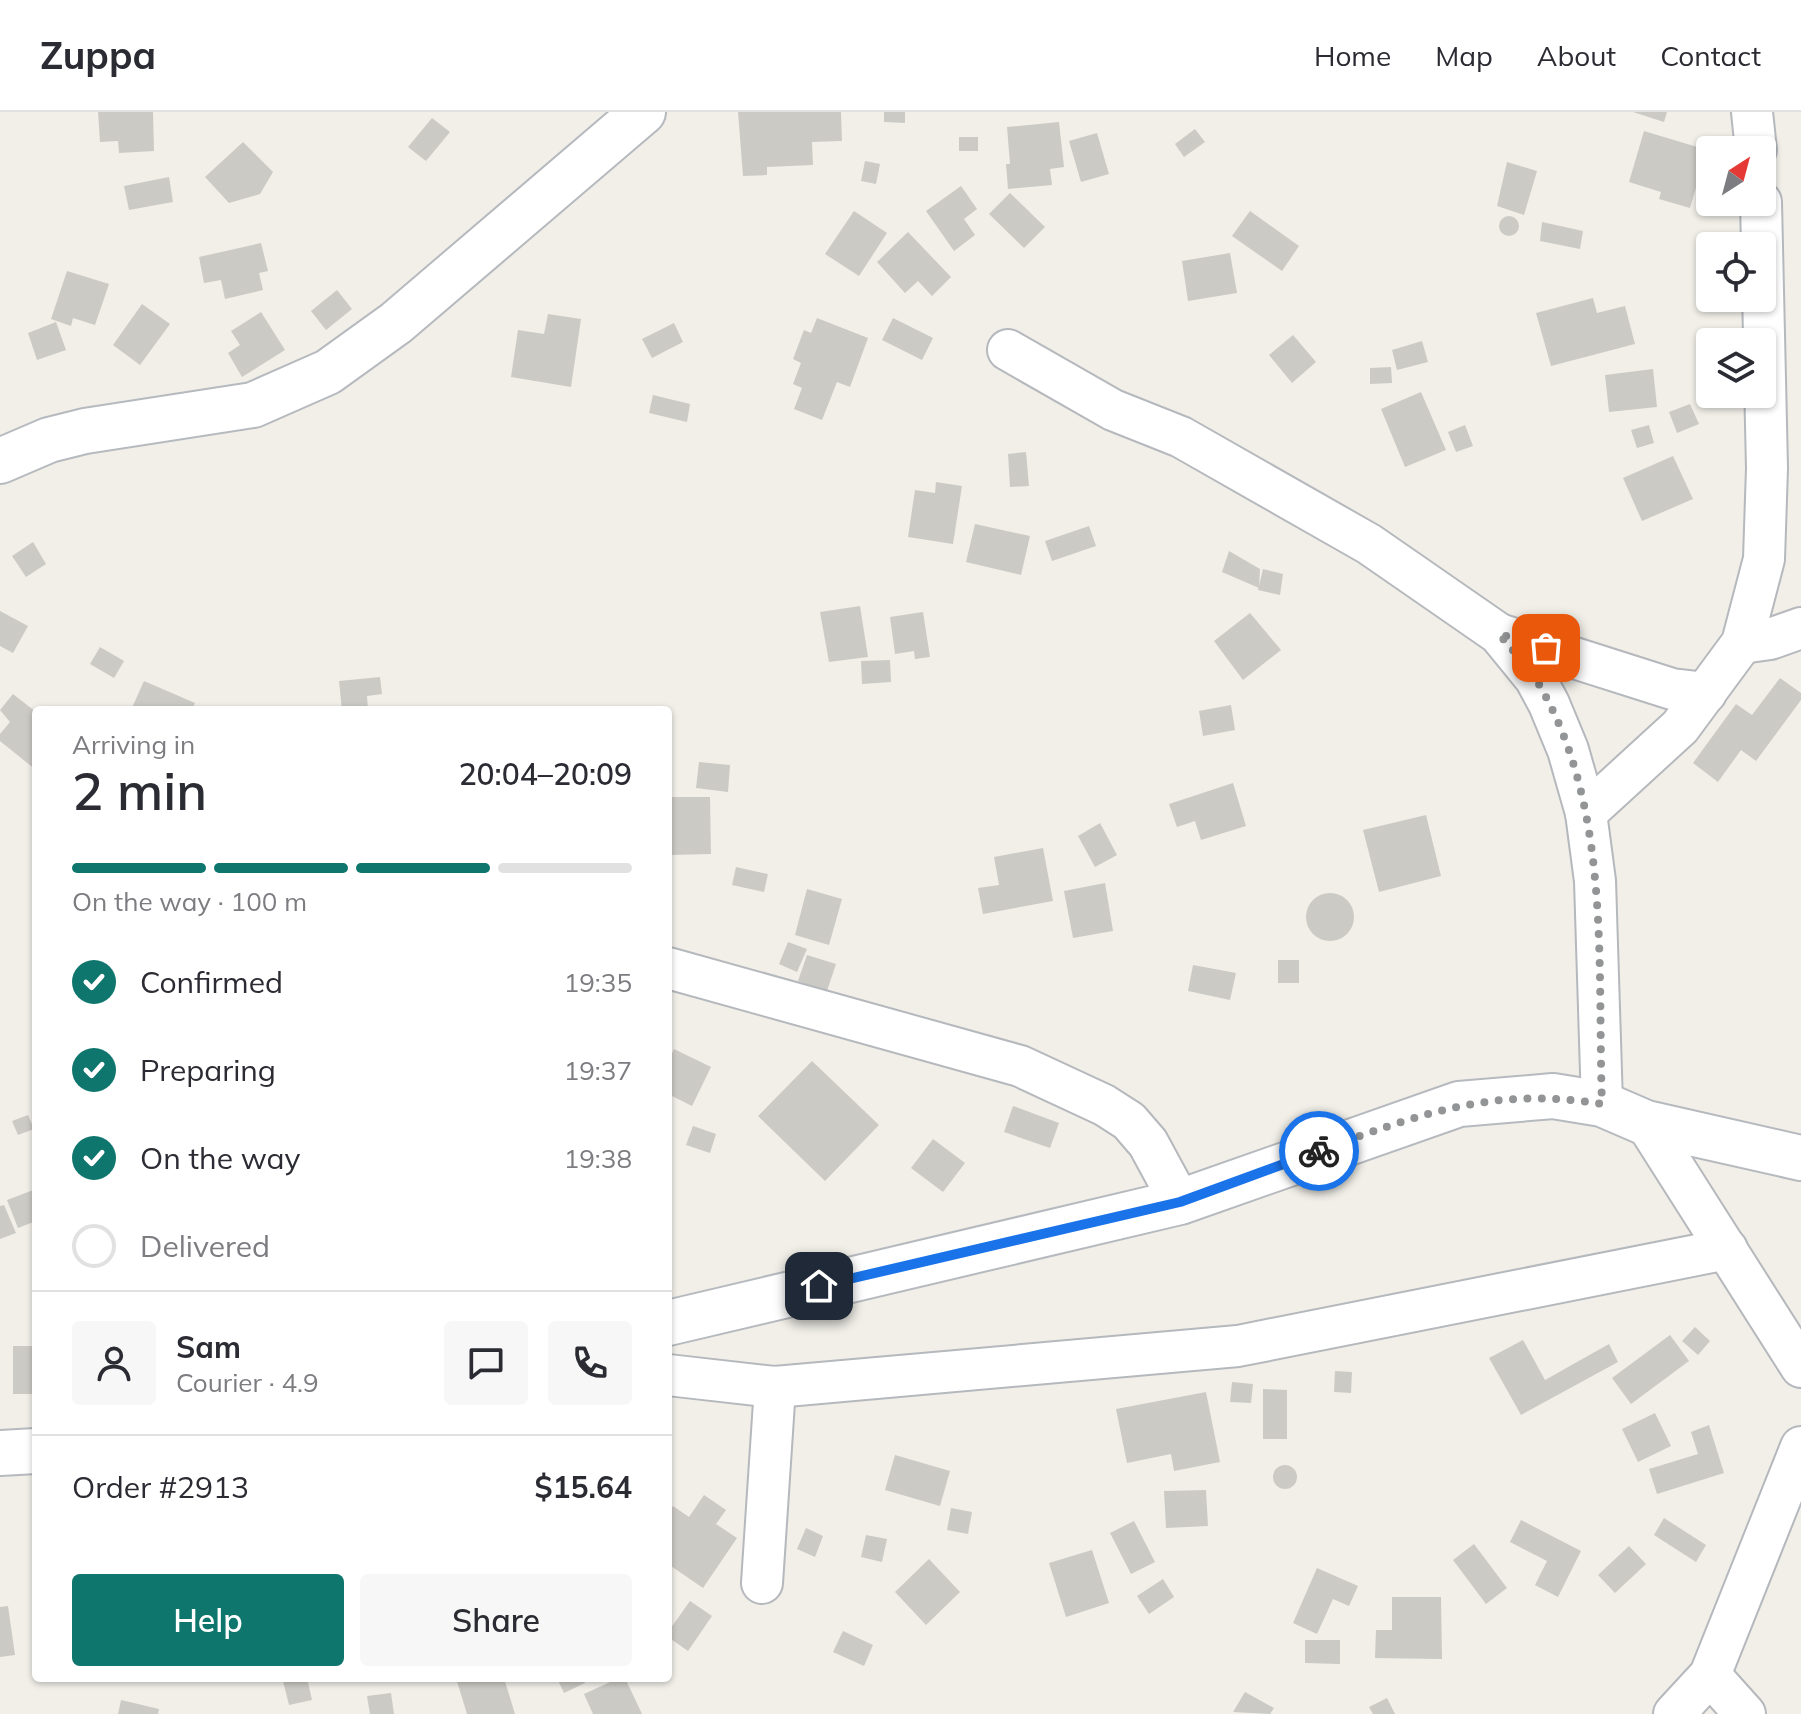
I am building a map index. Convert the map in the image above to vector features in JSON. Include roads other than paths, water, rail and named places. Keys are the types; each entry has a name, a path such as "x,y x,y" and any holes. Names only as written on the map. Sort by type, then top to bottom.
{"street":[{"path":"0,461 49,440 85,431 253,405 328,372 396,323 643,112"},
{"path":"1752,112 1755,136"},
{"path":"1586,813 1680,727 1706,693 1778,643 1764,559 1767,468 1761,216"},
{"path":"1008,350 1113,410 1181,437 1344,530 1499,634 1672,689 1706,693"},
{"path":"1499,634 1535,678 1549,704 1568,750 1586,813 1595,881 1602,1104"},
{"path":"672,969 1034,1073 1129,1121 1148,1143 1180,1202"},
{"path":"672,1322 1180,1202 1459,1104 1553,1096 1602,1104 1646,1123 1801,1158"},
{"path":"1646,1123 1801,1367"},
{"path":"672,1375 775,1387 1238,1346 1727,1249"},
{"path":"762,1583 775,1387"},
{"path":"1674,1714 1710,1675 1801,1447"},
{"path":"0,1453 32,1451"},
{"path":"1710,1675 1745,1714"}]}
